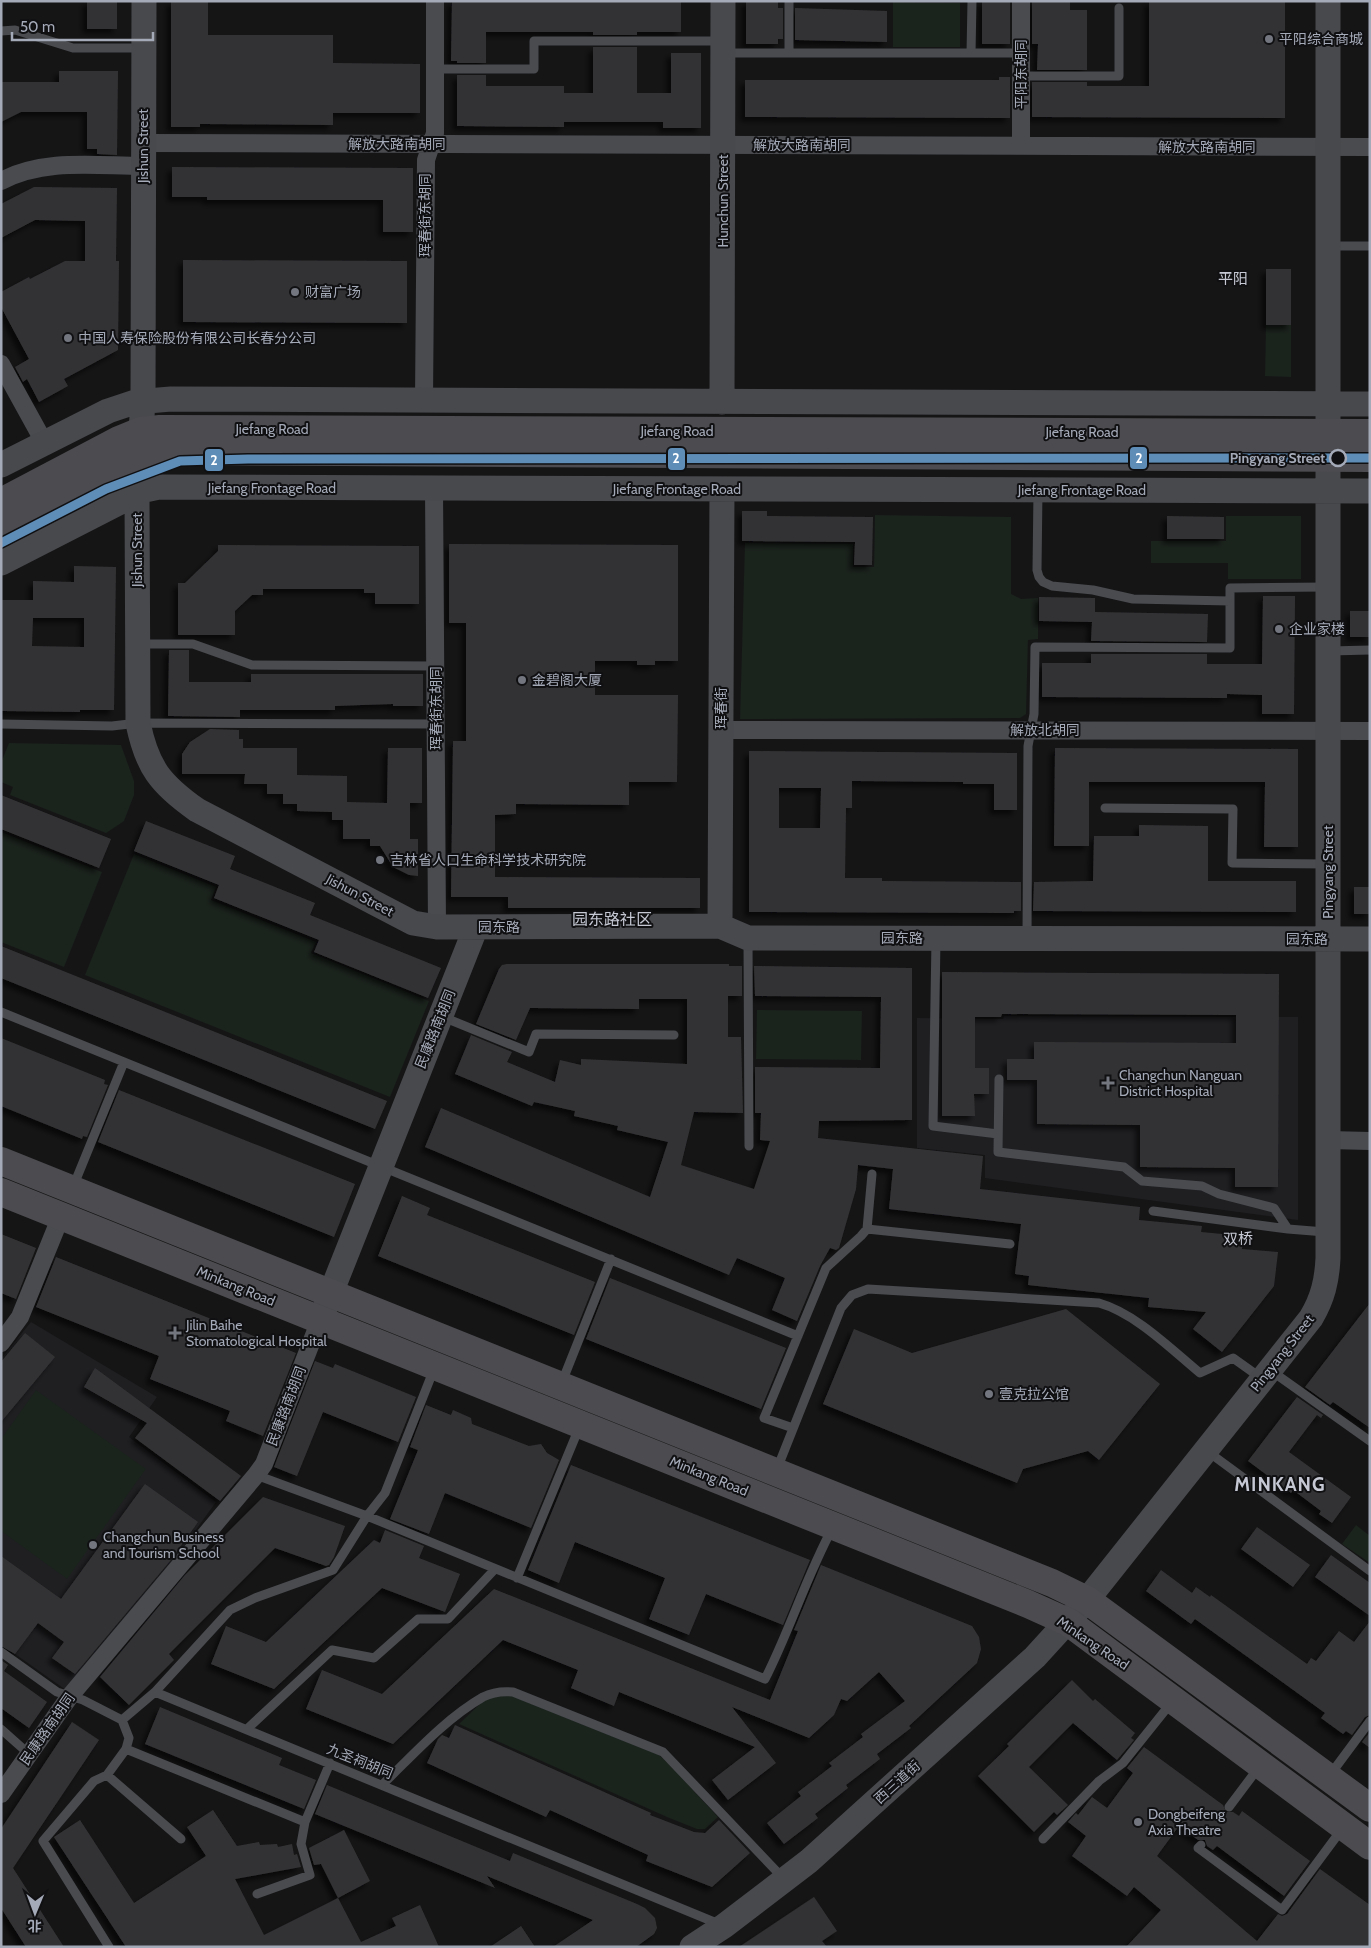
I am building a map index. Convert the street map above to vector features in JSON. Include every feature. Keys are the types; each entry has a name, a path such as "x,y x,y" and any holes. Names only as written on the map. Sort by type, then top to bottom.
{"main road":[{"name":"Jiefang Road","path":"1,529 140,444 170,429 1328,445 1370,458"},
{"name":"Jiefang Road","path":"1328,445 1370,433"},
{"name":"Jiefang Road","path":"1,502 119,440 140,444"},
{"name":"Minkang Road","path":"1,1161 1052,1582 1087,1600 1370,1808"},
{"name":"Minkang Road","path":"1,1192 1028,1604 1068,1622 1370,1846"}],"street":[{"name":"Jishun Street","path":"144,1 143,401 137,493 138,723 143,747 152,767 164,783 179,797 206,814 413,923 437,927"},
{"name":"珲春街东胡同","path":"424,400 426,160 435,133 435,1"},
{"name":"Hunchun Street","path":"722,402 723,1"},
{"name":"平阳东胡同","path":"1021,1 1021,146"},
{"name":"Pingyang Street","path":"1087,1600 1319,1305 1327,1275 1328,1"},
{"name":"解放大路南胡同","path":"1,181 28,170 54,165 143,155 431,144 1370,147"},
{"path":"1,364 44,442"},
{"path":"1,465 108,411 143,401 172,399 1370,404"},
{"name":"Jiefang Frontage Road","path":"1,563 137,493 159,487 1370,492"},
{"name":"珲春街东胡同","path":"434,488 437,927"},
{"name":"珲春街","path":"720,926 722,489"},
{"name":"解放北胡同","path":"721,730 1370,731"},
{"name":"园东路","path":"437,927 720,926 748,938 1370,939"},
{"name":"民康路南胡同","path":"1,1794 70,1696 264,1464 476,927"},
{"path":"1328,1140 1370,1141"},
{"path":"1,1344 20,1317 61,1216"},
{"name":"西三道街","path":"692,1947 724,1926 809,1861 1035,1657 1087,1600"}],"lane":[{"path":"789,1 789,53"},
{"path":"972,1 972,53"},
{"path":"1021,76 1119,76 1119,8"},
{"path":"1,31 15,30 73,48 144,48"},
{"path":"435,68 534,69 534,41 723,47 789,53 1021,53"},
{"path":"1328,246 1370,246"},
{"path":"1038,490 1037,570 1043,582 1052,586 1093,590 1133,599 1230,601"},
{"path":"1027,938 1028,746 1034,714 1035,647 1230,648 1230,588 1328,587"},
{"path":"138,644 193,644 252,665 435,666"},
{"path":"1328,651 1370,650"},
{"path":"1,724 112,726 138,723 436,724"},
{"path":"1105,808 1233,809 1232,863 1328,864"},
{"path":"748,938 749,1146"},
{"path":"936,938 933,1126 998,1134"},
{"path":"1,1012 798,1336"},
{"path":"440,1016 529,1052 536,1034 674,1035"},
{"path":"72,1189 124,1062"},
{"path":"999,1079 998,1152 1124,1167 1142,1181 1202,1186 1219,1194 1274,1208 1288,1230"},
{"path":"793,1428 764,1418 826,1268 867,1229 872,1174"},
{"path":"1153,1211 1288,1230 1328,1232"},
{"path":"867,1229 1010,1244"},
{"path":"560,1386 611,1259"},
{"path":"776,1472 841,1308 852,1295 868,1289 1099,1303 1111,1306 1129,1316 1200,1373 1234,1358 1266,1374 1370,1441"},
{"path":"122,1720 155,1692 230,1610 255,1598 333,1570 367,1516 385,1493 436,1366"},
{"path":"517,1578 580,1424"},
{"path":"1206,1450 1370,1571"},
{"path":"256,1475 367,1516 765,1679 781,1647 815,1560 834,1526"},
{"path":"247,1729 332,1650 374,1658 418,1619 448,1619 495,1569"},
{"path":"1,1652 57,1692 83,1700 122,1720 128,1738 126,1749 107,1775 94,1781 43,1841 109,1947"},
{"path":"382,1785 446,1724 484,1697 504,1691 513,1692 664,1752 785,1880"},
{"name":"九圣祠胡同","path":"155,1692 724,1926"},
{"path":"1043,1839 1099,1781 1123,1763 1173,1700"},
{"path":"1328,1777 1370,1721"},
{"path":"1,1729 29,1754"},
{"path":"126,1749 305,1822"},
{"path":"257,1894 310,1875 301,1844 305,1822 330,1764"},
{"path":"1229,1807 1261,1765"},
{"path":"107,1775 181,1839"},
{"path":"1201,1845 1198,1848 1282,1910 1344,1826"}],"shaded area":[{"path":"893,2 960,3 960,47 893,47"},
{"path":"1266,325 1291,325 1291,377 1265,376"},
{"path":"875,515 1011,517 1011,594 1021,599 1038,598 1038,639 1028,640 1026,714 1020,718 740,719 745,543 853,544 853,567 874,567"},
{"path":"1226,516 1301,516 1301,579 1228,579 1228,563 1151,563 1151,541 1226,541"},
{"path":"9,743 121,745 134,781 134,795 124,821 106,833 10,795 13,787 1,782 1,763"},
{"path":"1,832 102,872 64,967 1,942"},
{"path":"134,854 216,887 211,900 316,942 311,953 429,1001 390,1097 85,975"},
{"path":"757,1010 862,1011 861,1060 756,1059"},
{"name":"Changchun Nanguan District Hospital","path":"1004,1016 1298,1017 1298,1220 985,1178 985,1155 917,1148 917,1018 1003,1019"},
{"name":"Changchun Business and Tourism School","path":"31,1322 157,1397 129,1437 216,1502 153,1589 66,1690 1,1644 1,1359"},
{"path":"36,1390 146,1469 67,1579 1,1531 1,1439"},
{"path":"1356,1525 1370,1536 1370,1563 1342,1544"},
{"path":"503,1695 512,1696 659,1755 718,1817 705,1829 697,1829 459,1724 485,1699"}],"building":[{"path":"87,1 117,1 117,29 87,29"},
{"path":"171,1 208,1 208,35 333,35 333,63 420,64 420,113 333,113 333,125 200,124 200,127 171,127"},
{"path":"452,1 681,1 681,32 593,35 593,32 486,32 486,63 457,63 457,61 451,61"},
{"path":"746,1 778,1 778,8 783,8 783,39 778,39 778,44 746,44"},
{"path":"982,1 1010,1 1010,44 982,44"},
{"path":"1032,1 1070,1 1070,10 1087,10 1087,70 1037,70 1038,44 1032,44"},
{"path":"1149,1 1285,1 1285,118 1032,117 1032,82 1087,82 1087,86 1149,86"},
{"path":"795,8 887,11 887,42 795,40"},
{"path":"593,47 637,47 637,93 671,93 671,53 701,53 701,128 663,128 663,122 564,122 564,127 457,126 457,75 486,75 486,86 564,86 564,93 593,93"},
{"path":"59,71 118,71 117,155 97,154 97,149 87,149 87,112 21,112 1,122 1,82 59,82"},
{"path":"999,77 1010,77 1010,118 745,117 745,80 999,80"},
{"path":"172,167 413,168 413,232 383,232 383,200 207,200 207,197 172,197"},
{"name":"中国人寿保险股份有限公司长春分公司","path":"34,187 117,188 116,261 119,261 118,350 64,379 68,386 39,402 27,379 23,382 15,367 29,359 1,307 1,292 65,261 85,261 85,221 35,220 1,238 1,204"},
{"name":"财富广场","path":"183,260 407,261 407,323 183,322"},
{"path":"1266,269 1291,269 1291,325 1266,325"},
{"path":"742,511 767,511 767,516 873,517 872,565 854,565 855,542 742,541"},
{"path":"1167,516 1224,517 1224,539 1167,539"},
{"name":"金碧阁大厦","path":"449,544 678,545 678,661 655,661 655,665 637,665 637,661 595,661 595,695 678,695 677,782 629,782 629,805 516,804 516,814 495,815 495,877 700,878 700,908 508,908 508,897 451,897 453,741 466,741 466,623 449,623"},
{"path":"218,545 419,546 419,604 375,604 375,593 364,593 364,589 263,589 263,595 252,595 235,611 235,635 178,635 178,583 185,583 218,551"},
{"path":"74,566 116,567 114,710 80,710 80,712 1,711 1,600 33,600 33,581 74,582","holes":["33,618 84,618 84,647 32,646"]},
{"name":"企业家楼","path":"1263,596 1295,596 1294,714 1262,714 1262,695 1227,694 1227,698 1042,697 1042,663 1091,663 1091,654 1207,654 1207,664 1262,664"},
{"path":"1039,597 1095,598 1095,612 1208,614 1207,642 1091,641 1092,622 1039,621"},
{"path":"1350,611 1370,611 1370,637 1350,637"},
{"path":"169,650 189,650 189,682 251,682 251,674 423,674 423,706 393,706 393,704 335,706 335,710 240,710 240,717 168,716"},
{"path":"210,729 239,730 239,739 243,739 243,748 297,748 297,775 347,776 347,802 387,803 388,748 422,748 422,803 410,803 410,839 418,839 418,876 409,875 393,867 380,846 370,846 370,839 343,839 343,820 332,820 332,812 297,811 297,804 283,804 283,794 267,794 267,784 244,784 245,774 182,774 182,754 190,742"},
{"path":"1055,748 1298,749 1298,847 1264,847 1265,782 1089,782 1089,846 1054,846"},
{"path":"749,751 1017,753 1017,810 994,810 994,784 852,781 852,808 846,808 845,878 882,878 882,881 1021,882 1021,911 1014,911 1014,913 749,912","holes":["779,788 821,788 820,828 779,828"]},
{"path":"1,795 111,839 99,868 1,829"},
{"path":"146,821 235,856 230,869 315,903 310,915 441,968 428,998 314,952 319,940 214,898 219,885 134,851"},
{"path":"1139,825 1208,826 1208,881 1296,881 1296,912 1033,911 1034,882 1093,881 1094,836 1139,836"},
{"path":"1354,887 1370,887 1370,914 1354,914"},
{"path":"1,946 387,1101 375,1129 1,978"},
{"path":"729,964 729,966 742,966 742,996 728,996 728,1037 741,1037 743,1113 694,1112 681,1165 754,1189 770,1141 760,1140 761,1113 755,1113 755,1067 880,1068 881,997 755,996 754,966 912,968 912,1120 819,1121 818,1138 983,1156 980,1189 1140,1207 1139,1220 1202,1226 1201,1232 1243,1236 1242,1249 1278,1252 1274,1286 1222,1352 1193,1329 1206,1312 1148,1307 1149,1298 1028,1285 1029,1276 1015,1274 1021,1224 889,1209 893,1169 858,1165 856,1189 839,1248 836,1250 830,1248 820,1266 797,1321 772,1310 785,1278 737,1258 729,1275 425,1147 441,1108 650,1197 668,1142 617,1130 618,1126 574,1116 575,1111 534,1102 532,1106 455,1074 471,1035 512,1052 507,1062 555,1082 560,1060 581,1065 581,1059 687,1064 687,999 639,999 639,1009 530,1008 516,1040 476,1024 499,969 502,965"},
{"path":"942,972 1279,974 1278,1187 1235,1187 1235,1168 1140,1167 1140,1125 1037,1124 1037,1080 1007,1080 1007,1059 1034,1059 1034,1042 1236,1043 1236,1015 1002,1014 1001,1017 975,1017 975,1068 989,1068 989,1094 974,1094 975,1116 942,1116"},
{"path":"1,1038 105,1080 104,1084 108,1085 87,1137 83,1136 82,1139 1,1106"},
{"path":"119,1090 355,1184 334,1237 98,1142"},
{"path":"402,1196 430,1208 427,1215 595,1282 574,1335 378,1256"},
{"path":"1,1234 36,1248 16,1299 1,1293"},
{"name":"Jilin Baihe Stomatological Hospital","path":"56,1257 296,1353 263,1436 226,1421 230,1411 150,1379 159,1356 36,1307"},
{"path":"610,1278 786,1348 761,1409 586,1339"},
{"path":"1370,1303 1370,1428 1333,1402 1330,1405 1305,1387"},
{"name":"壹克拉公馆","path":"1066,1309 1160,1384 1099,1460 1088,1451 1023,1469 1017,1483 823,1404 854,1329 912,1353"},
{"path":"25,1333 55,1357 1,1422 1,1362"},
{"path":"315,1361 333,1368 335,1364 416,1397 398,1442 323,1412 297,1476 274,1467"},
{"path":"95,1368 241,1476 220,1501 135,1438 147,1423 84,1387"},
{"path":"1297,1397 1323,1415 1321,1418 1317,1415 1289,1452 1351,1497 1332,1523 1319,1514 1321,1511 1293,1490 1291,1493 1248,1461"},
{"path":"426,1405 451,1415 453,1410 471,1418 472,1424 529,1446 541,1444 547,1453 559,1460 531,1528 445,1493 429,1534 390,1519 418,1450 410,1447"},
{"path":"571,1465 810,1560 783,1625 706,1594 689,1635 649,1619 665,1578 575,1542 559,1583 528,1570"},
{"path":"145,1484 198,1522 170,1561 75,1674 52,1658 64,1642 38,1623 15,1654 1,1646 1,1556 61,1599"},
{"path":"263,1497 345,1526 334,1557 329,1565 326,1566 275,1548 169,1654 174,1660 129,1705 100,1677 185,1575"},
{"path":"1257,1527 1310,1565 1293,1587 1241,1549"},
{"path":"385,1530 424,1546 419,1558 460,1574 445,1612 382,1588 274,1689 211,1664 226,1626 266,1642 374,1540 380,1543"},
{"path":"1331,1555 1370,1583 1370,1616 1315,1577"},
{"path":"821,1565 972,1626 979,1637 981,1649 977,1663 909,1726 911,1728 877,1754 880,1759 846,1785 848,1788 815,1814 818,1818 784,1844 767,1823 801,1796 798,1792 832,1766 829,1763 863,1737 861,1734 905,1701 879,1672 847,1701 841,1699 834,1715 809,1738 732,1707 776,1763 728,1800 712,1780 755,1747 619,1692 614,1706 571,1688 578,1670 503,1640 393,1744 306,1709 322,1670 382,1694 494,1589 770,1700 798,1631 794,1630"},
{"path":"1161,1570 1192,1593 1196,1587 1210,1597 1211,1595 1307,1664 1311,1658 1316,1661 1339,1631 1354,1642 1370,1621 1370,1715 1365,1717 1352,1735 1346,1731 1343,1734 1321,1718 1325,1713 1195,1619 1191,1624 1146,1591"},
{"path":"1,1660 8,1665 4,1671 47,1702 29,1728 1,1708"},
{"path":"1072,1680 1093,1701 1095,1699 1135,1733 1131,1738 1134,1740 1117,1760 1073,1723 1029,1767 1068,1805 1057,1815 1054,1812 1034,1832 978,1776 1009,1746 1007,1744"},
{"path":"160,1707 282,1758 279,1765 316,1780 304,1809 145,1744"},
{"path":"72,1722 99,1740 13,1868 64,1947 26,1947 1,1908 1,1829"},
{"path":"455,1725 651,1813 650,1815 694,1832 705,1833 719,1820 750,1853 712,1887 646,1861 648,1855 550,1810 546,1817 427,1763 438,1739 442,1735 449,1738"},
{"path":"1370,1732 1370,1748 1362,1742"},
{"path":"1144,1747 1223,1805 1226,1812 1233,1812 1239,1816 1242,1811 1310,1861 1284,1896 1217,1846 1213,1850 1207,1846 1205,1840 1198,1840 1179,1826 1157,1856 1257,1941 1278,1914 1282,1916 1287,1914 1320,1869 1370,1905 1370,1947 1126,1947 1161,1910 1134,1887 1127,1896 1072,1856 1086,1836 1068,1822 1076,1813 1078,1815 1092,1797 1107,1808 1133,1773 1127,1768"},
{"path":"327,1785 510,1861 513,1853 637,1904 645,1908 655,1918 657,1928 654,1934 636,1947 553,1947 593,1920 487,1876 495,1888 315,1814"},
{"path":"213,1810 237,1846 259,1842 260,1845 277,1844 278,1847 292,1844 294,1855 297,1854 301,1867 235,1879 264,1935 338,1898 361,1942 396,1926 392,1918 420,1905 439,1947 126,1947 54,1837 80,1820 134,1903 206,1856 187,1827"},
{"path":"344,1830 370,1881 338,1898 321,1864 314,1865 309,1848"},
{"path":"814,1897 837,1931 822,1941 827,1947 739,1947"},
{"path":"521,1926 535,1947 490,1947"}],"transit line":[{"name":"2","path":"1,543 106,489 180,461 248,459 1370,458"}],"place":[{"name":"平阳综合商城","path":"1269,39"},
{"name":"财富广场","path":"295,292"},
{"name":"中国人寿保险股份有限公司长春分公司","path":"68,338"},
{"name":"Pingyang Street","path":"1338,458"},
{"name":"企业家楼","path":"1279,629"},
{"name":"金碧阁大厦","path":"522,680"},
{"name":"吉林省人口生命科学技术研究院","path":"380,860"},
{"name":"Changchun Nanguan District Hospital","path":"1108,1083"},
{"name":"Jilin Baihe Stomatological Hospital","path":"175,1333"},
{"name":"壹克拉公馆","path":"989,1394"},
{"name":"Changchun Business and Tourism School","path":"93,1545"},
{"name":"Dongbeifeng Axia Theatre","path":"1138,1822"}],"district":[{"name":"平阳","path":"1233,279"},
{"name":"园东路社区","path":"612,919"},
{"name":"双桥","path":"1238,1239"},
{"name":"MINKANG","path":"1280,1484"}]}
